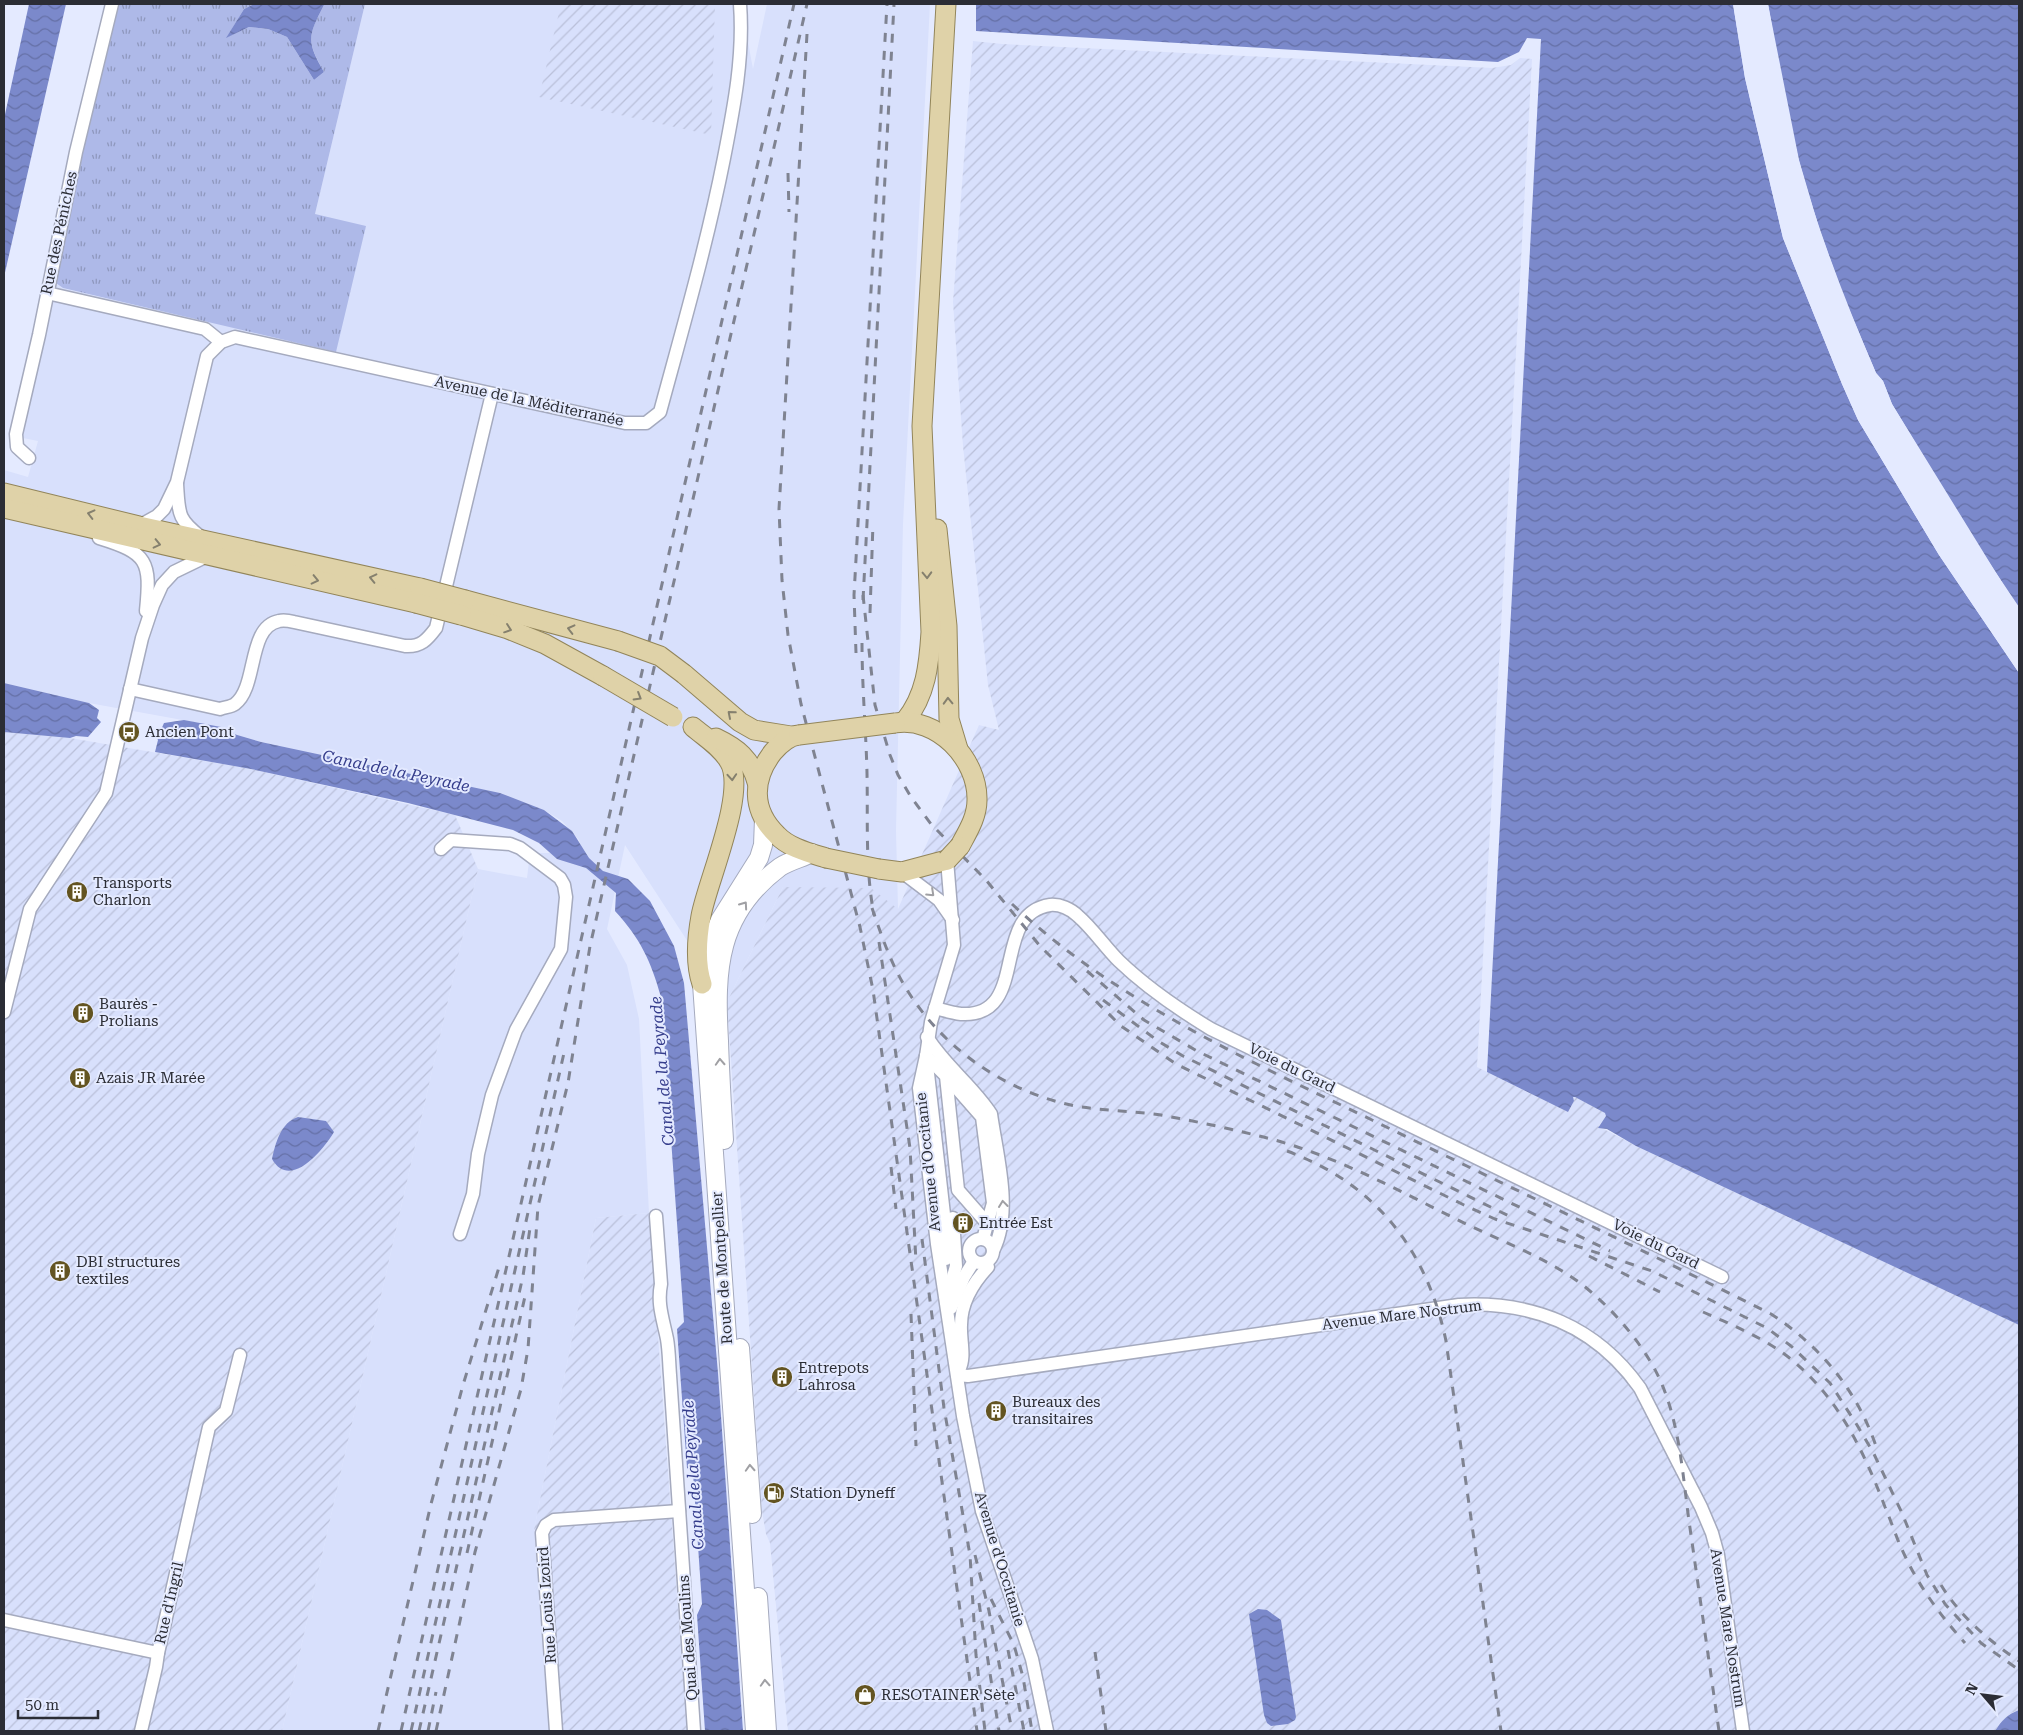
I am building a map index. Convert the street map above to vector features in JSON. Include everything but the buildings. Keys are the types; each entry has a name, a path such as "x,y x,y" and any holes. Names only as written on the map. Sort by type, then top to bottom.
{"main road":[{"path":"900,722 917,707 922,693 929,656 931,632 922,426 946,4"},
{"path":"925,386 946,626 949,719 958,749"},
{"path":"4,493 139,526 207,548"},
{"path":"4,508 41,518 207,548 463,608 618,641 660,656 700,686 740,722 754,730 795,735 900,722 921,725 945,736 958,749 971,770 976,786 977,802 973,821 960,846 947,860 902,872 819,856 791,845 777,836 764,819 758,800 754,770 733,746 673,718 546,644 463,608"},
{"path":"693,727 721,750 731,763 733,782 730,816 701,916 698,972 702,984"},
{"path":"757,782 765,762 777,748 795,735"},
{"name":"Route de Montpellier","path":"755,1731 702,984 712,940 720,920 759,858 764,845 764,819"},
{"name":"Route de Montpellier","path":"767,1731 725,1146 717,983 723,944 742,907 757,888 782,866 819,856"}],"street":[{"name":"Rue des Péniches","path":"30,458 17,447 16,434 76,152 112,4"},
{"name":"Avenue de la Méditerranée","path":"221,342 234,337 625,423 646,423 660,412 710,228 729,132 741,46 740,4"},
{"path":"47,293 205,329 221,342 207,356 177,482 164,509 157,516 139,526"},
{"path":"130,689 220,709 234,705 243,696 260,636 267,626 278,621 294,622 405,646 417,646 427,639 436,628 492,394"},
{"path":"145,626 162,585 207,548 179,514 177,482"},
{"path":"4,1012 30,909 106,793 145,626 149,582 146,564 126,547 61,527 41,518"},
{"path":"441,849 451,840 510,844 531,855 560,878 564,885 566,897 561,949 516,1030 492,1094 478,1154 473,1194 460,1234"},
{"name":"Avenue d'Occitanie","path":"947,860 954,945 935,1008 919,1088 937,1244 947,1297 957,1375 982,1511 1032,1659 1047,1731"},
{"path":"902,872 938,900 953,920"},
{"name":"Voie du Gard","path":"935,1008 961,1014 988,1008 998,997 1020,923 1036,910 1058,905 1077,915 1119,960 1149,988 1175,1008 1211,1029 1722,1277"},
{"path":"928,1037 937,1054 983,1102 991,1114 1004,1212 1001,1235 990,1259 964,1304 960,1325 963,1363 957,1375"},
{"path":"926,1056 982,1116 992,1203 983,1239"},
{"name":"Avenue d'Occitanie","path":"926,1056 937,1085 956,1242 956,1266 947,1297"},
{"path":"946,1076 958,1190 986,1222"},
{"name":"Quai des Moulins","path":"656,1216 661,1284 659,1294 661,1318 667,1339 694,1731"},
{"path":"983,1239 990,1243 990,1259 980,1263 974,1261 969,1254 970,1246 975,1240 983,1239"},
{"path":"948,1316 964,1277 974,1261"},
{"name":"Avenue Mare Nostrum","path":"957,1375 968,1376 1459,1305 1507,1306 1530,1310 1559,1320 1586,1335 1628,1371 1640,1388 1701,1507 1718,1555 1743,1731"},
{"name":"Rue d'Ingril","path":"4,1620 158,1654 209,1427 226,1411 240,1355"},
{"name":"Rue Louis Izoird","path":"556,1731 542,1533 546,1525 554,1520 679,1511"},
{"path":"140,1731 158,1654"}],"shaded area":[{"path":"365,4 741,4 753,69 767,4 930,4 903,524 896,831 898,909 783,887 727,1002 625,845 607,929 627,965 639,1019 649,1213 596,1218 534,1530 562,1731 282,1731 478,869 527,878 530,853 583,853 579,840 562,821 544,810 500,793 261,742 227,732 221,727 89,703 4,683 4,470 28,477 38,441 18,437 53,281 63,288 336,351 315,214"},
{"path":"561,4 715,4 711,135 539,97"},
{"path":"973,41 1492,68 1511,65 1520,58 1532,59 1477,1067 1568,1112 1574,1101 1573,1097 1575,1097 1606,1113 1606,1117 1598,1126 1636,1146 2019,1325 2019,1710 2011,1713 1999,1724 1995,1731 788,1731 770,1543 766,1534 762,1511 727,1002 783,887 871,888 898,909 979,725 999,730 988,685 963,446 953,302"},
{"path":"4,732 70,738 251,769 455,815 478,869 282,1731 4,1731"},
{"path":"649,1213 687,1731 562,1731 534,1530 596,1218"}],"green space":[{"path":"116,4 254,4 244,9 227,37 249,27 268,29 287,37 314,80 324,72 314,52 311,38 312,31 324,5 365,4 315,214 366,226 336,352 63,288 53,281"}],"water":[{"path":"29,4 66,4 4,277 4,119"},
{"path":"254,4 330,4 324,5 311,38 314,53 324,72 314,80 287,37 268,29 249,27 226,38 244,9"},
{"path":"976,4 1733,4 1745,78 1783,238 1842,384 1858,420 1939,555 2019,673 2019,1325 1636,1146 1607,1129 1598,1128 1606,1116 1605,1113 1575,1097 1573,1097 1574,1101 1568,1112 1487,1072 1541,39 1527,38 1519,52 1498,62 976,31"},
{"path":"1768,4 2019,4 2019,607 1970,534 1892,404 1883,381 1876,373 1865,347 1824,242 1799,161"},
{"path":"4,683 89,703 99,710 97,718 101,722 88,737 76,736 70,738 4,732"},
{"name":"Canal de la Peyrade","path":"184,720 221,727 227,732 261,742 500,793 544,810 572,831 589,858 603,871 628,879 650,901 674,946 684,983 718,1373 743,1731 705,1731 697,1615 702,1604 693,1473 687,1468 677,1329 684,1322 661,997 644,951 615,911 616,893 586,868 557,859 539,843 513,830 408,803 251,769 155,752 158,740 155,735 160,732 164,723"},
{"path":"298,1117 326,1121 334,1132 323,1148 306,1164 288,1171 279,1168 272,1159 277,1140 283,1129"},
{"path":"1258,1609 1267,1610 1281,1620 1296,1717 1295,1720 1288,1724 1271,1726 1267,1723 1264,1715 1249,1614"},
{"path":"2019,1710 2019,1731 1995,1731 2005,1718"}],"pier":[{"path":"1733,4 1736,4 1747,77 1786,238 1860,419 1941,554 2019,669 2019,673 1939,555 1858,420 1842,384 1783,238 1745,78"},
{"path":"1765,4 1768,4 1799,160 1819,228 1843,295 1876,373 1883,381 1892,404 2019,610 1968,535 1890,405 1880,382 1873,374 1840,295 1817,229 1797,161"}],"railway":[{"path":"401,1731 794,4"},
{"path":"436,1731 475,1552 521,1389 528,1349 538,1206 568,1083 590,946 807,4"},
{"path":"856,653 854,595 887,4"},
{"path":"863,600 894,4"},
{"path":"807,34 779,509 782,580 788,635 801,704 860,927 873,990 977,1731"},
{"path":"788,173 789,212"},
{"path":"870,613 873,523"},
{"path":"863,595 875,705 890,755 898,775 911,797 931,824 986,880 1040,946 1121,1026 1176,1064 1464,1205 1495,1219 1652,1271 1767,1328 1791,1346 1830,1383 1873,1452 1902,1513 1927,1575 1945,1604 1981,1643 2019,1670"},
{"path":"862,643 868,862 874,915"},
{"path":"1012,904 1052,939 1094,970 1183,1026 1277,1074 1771,1314 1807,1342 1837,1374 1861,1410 1878,1452"},
{"path":"872,908 897,973 924,1014 960,1051 1002,1079 1050,1100 1075,1106 1161,1115 1223,1127 1313,1152 1365,1174 1542,1260 1571,1276 1604,1304 1631,1333 1646,1355 1662,1384 1669,1402 1678,1442 1719,1731"},
{"path":"879,942 910,1148 916,1262"},
{"path":"1087,971 1144,1020 1197,1051 1610,1251"},
{"path":"1103,1000 1158,1041 1183,1056 1515,1219"},
{"path":"411,1731 564,1053"},
{"path":"1287,1151 1319,1165 1347,1182 1371,1202 1393,1224 1411,1250 1426,1278 1446,1341 1501,1731"},
{"path":"891,1167 896,1209"},
{"path":"419,1731 523,1276 530,1228"},
{"path":"922,1239 944,1408 970,1555 976,1655 985,1731"},
{"path":"1589,1256 1660,1292"},
{"path":"378,1731 431,1504 463,1385 500,1264"},
{"path":"467,1553 526,1292"},
{"path":"1703,1312 1777,1349 1805,1371 1820,1388 1858,1444 1877,1485 1902,1550 1917,1579 1939,1612 1965,1643"},
{"path":"911,1314 916,1446"},
{"path":"975,1555 989,1611 1012,1731"},
{"path":"1941,1585 1957,1607 1976,1627 2019,1661"},
{"path":"991,1599 1014,1645 1023,1677 1032,1731"},
{"path":"979,1603 999,1731"},
{"path":"1008,1650 1024,1731"},
{"path":"1095,1652 1106,1731"},
{"path":"428,1731 436,1692"}],"place":[{"name":"Ancien Pont","path":"129,732"},
{"name":"Transports Charlon","path":"77,892"},
{"name":"Baurès - Prolians","path":"83,1013"},
{"name":"Azais JR Marée","path":"80,1078"},
{"name":"Entrée Est","path":"963,1223"},
{"name":"DBI structures textiles","path":"60,1271"},
{"name":"Entrepots Lahrosa","path":"782,1377"},
{"name":"Bureaux des transitaires","path":"996,1411"},
{"name":"Station Dyneff","path":"774,1493"},
{"name":"RESOTAINER Sète","path":"865,1695"}]}
